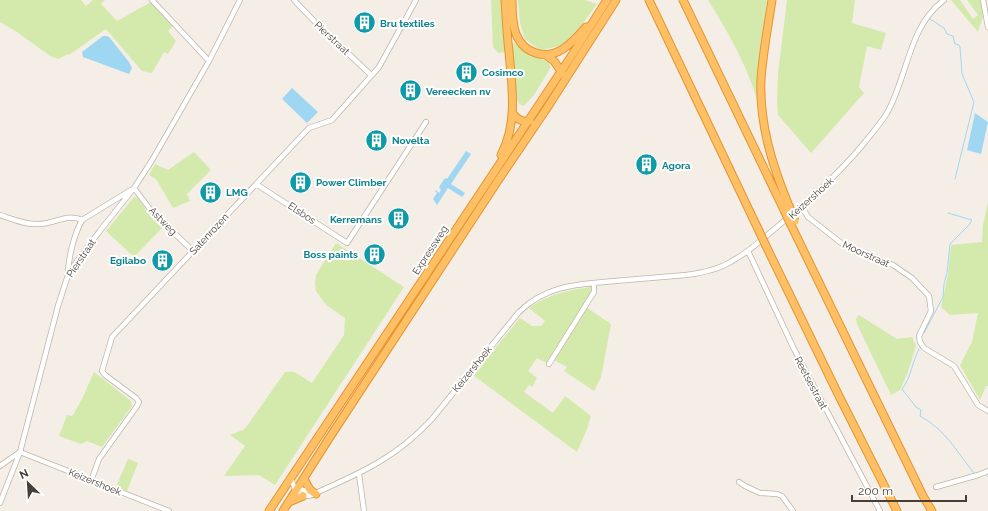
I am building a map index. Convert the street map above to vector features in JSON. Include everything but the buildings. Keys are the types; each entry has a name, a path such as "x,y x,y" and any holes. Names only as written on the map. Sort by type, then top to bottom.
{"highway":[{"path":"494,172 507,143 513,114 513,94 505,0"},
{"path":"512,0 514,26 518,38 529,50 539,54 546,54 562,49 573,41 605,3"},
{"name":"Expressweg","path":"283,511 497,182 540,119 616,0"},
{"path":"649,0 838,394 898,511"},
{"path":"683,0 786,208 793,223 796,236 923,496 932,511"},
{"path":"772,0 762,69 762,110 764,130 786,208"},
{"name":"Expressweg","path":"269,511 562,71 605,3"},
{"path":"546,54 562,71 564,80"},
{"path":"513,114 518,120 528,122 540,119"},
{"path":"304,479 310,490 316,494"},
{"path":"289,502 303,496"}],"street":[{"path":"152,0 209,61"},
{"name":"Pierstraat","path":"0,503 20,452 58,306 68,275 99,232 134,188 151,162 209,61 240,0"},
{"name":"Pierstraat","path":"294,0 371,75"},
{"name":"Satenrozen","path":"91,481 99,460 139,402 102,371 113,335 310,127 327,123 332,120 382,63 416,0"},
{"name":"Keizershoek","path":"303,496 316,494 359,474 393,454 425,427 519,312 528,304 546,293 563,287 703,272 724,265 748,251 802,207 832,179 879,125 894,99 922,24 934,9 944,0"},
{"path":"983,0 988,27"},
{"name":"Elsbos","path":"256,184 347,243 426,122"},
{"path":"68,275 68,265 78,227 82,220 134,188"},
{"name":"Astweg","path":"134,188 153,213 193,251"},
{"name":"Moorstraat","path":"802,207 808,217 845,246 893,265 912,278 929,296 931,311 918,336 920,342 924,348 954,366 974,400 978,405 988,411"},
{"path":"0,215 23,222 36,224 75,217 82,220"},
{"name":"Reetsestraat","path":"748,251 794,349 880,511"},
{"path":"549,364 594,292 594,283"},
{"path":"0,466 20,452"},
{"name":"Keizershoek","path":"20,452 169,511"},
{"path":"936,487 988,471"},
{"path":"359,474 364,511"},
{"path":"291,478 296,489 303,496"},
{"path":"739,482 760,493 777,494 782,496 794,511"},
{"path":"285,487 316,494"}],"green space":[{"path":"0,0 81,0 86,6 93,0 105,0 101,4 117,21 151,2 173,26 168,31 176,41 168,54 164,52 152,73 142,71 106,29 69,55 68,54 58,59 50,56 17,32 0,22"},
{"path":"491,0 502,0 505,52 498,53 493,47"},
{"path":"518,0 585,0 597,4 581,26 561,46 540,50 525,39 520,23"},
{"path":"708,0 767,0 761,47 759,102 736,49"},
{"path":"787,0 855,0 852,23 886,33 881,50 867,46 859,87 864,93 811,153 778,115 778,74"},
{"path":"951,0 960,0 973,19 978,15 967,0 981,0 984,13 978,32"},
{"path":"512,43 517,44 530,56 548,61 551,67 534,95 524,106 519,104 517,99"},
{"path":"194,152 211,170 187,194 190,201 173,208 156,179 149,175 155,164 168,170"},
{"path":"134,197 138,198 150,216 162,228 134,257 106,231"},
{"path":"988,202 988,386 986,386 980,400 960,365 972,342 978,313 950,315 941,307 948,275 951,245 982,242 983,225"},
{"path":"336,243 404,287 275,485 259,475 224,476 245,446 230,435 243,430 247,426 285,372 289,371 299,374 312,383 344,335 345,318 326,305 316,291 315,283 316,275"},
{"path":"592,287 589,298 548,364 537,358 528,371 537,378 532,387 529,385 524,392 553,413 565,396 591,416 577,452 473,375 520,318 532,326 541,326 545,321 529,308 544,299 559,293"},
{"path":"586,307 611,324 601,377 594,391 564,371 567,367 554,360"},
{"path":"859,315 897,339 912,337 916,346 908,372 900,390 891,395 857,324 856,319"},
{"path":"94,372 131,401 132,406 102,447 87,441 81,444 59,436 67,415 73,415"},
{"path":"128,459 138,463 127,491 116,487"}],"water":[{"path":"103,36 110,38 129,62 132,68 129,74 83,57 82,52"},
{"path":"292,88 318,112 307,123 282,99"},
{"path":"975,113 988,122 981,154 967,150"},
{"path":"466,151 471,154 451,184 465,193 462,197 448,188 437,205 433,199 437,193 435,191 436,190 439,193 441,190 439,187 445,178 447,179"}],"waterway":[{"path":"930,19 944,28 947,34 953,36 955,44 959,45 962,74 974,102 955,179"},
{"path":"924,333 943,297 950,244 972,220 948,213"},
{"path":"919,349 902,389 916,407 921,410 920,416 944,434 974,473"}],"place":[{"name":"Bru textiles","path":"364,23"},
{"name":"Cosimco","path":"466,72"},
{"name":"Vereecken nv","path":"411,91"},
{"name":"Novelta","path":"376,140"},
{"name":"Agora","path":"647,165"},
{"name":"Power Climber","path":"301,182"},
{"name":"LMG","path":"210,192"},
{"name":"Kerremans","path":"398,219"},
{"name":"Boss paints","path":"374,254"},
{"name":"Egilabo","path":"162,260"}]}
